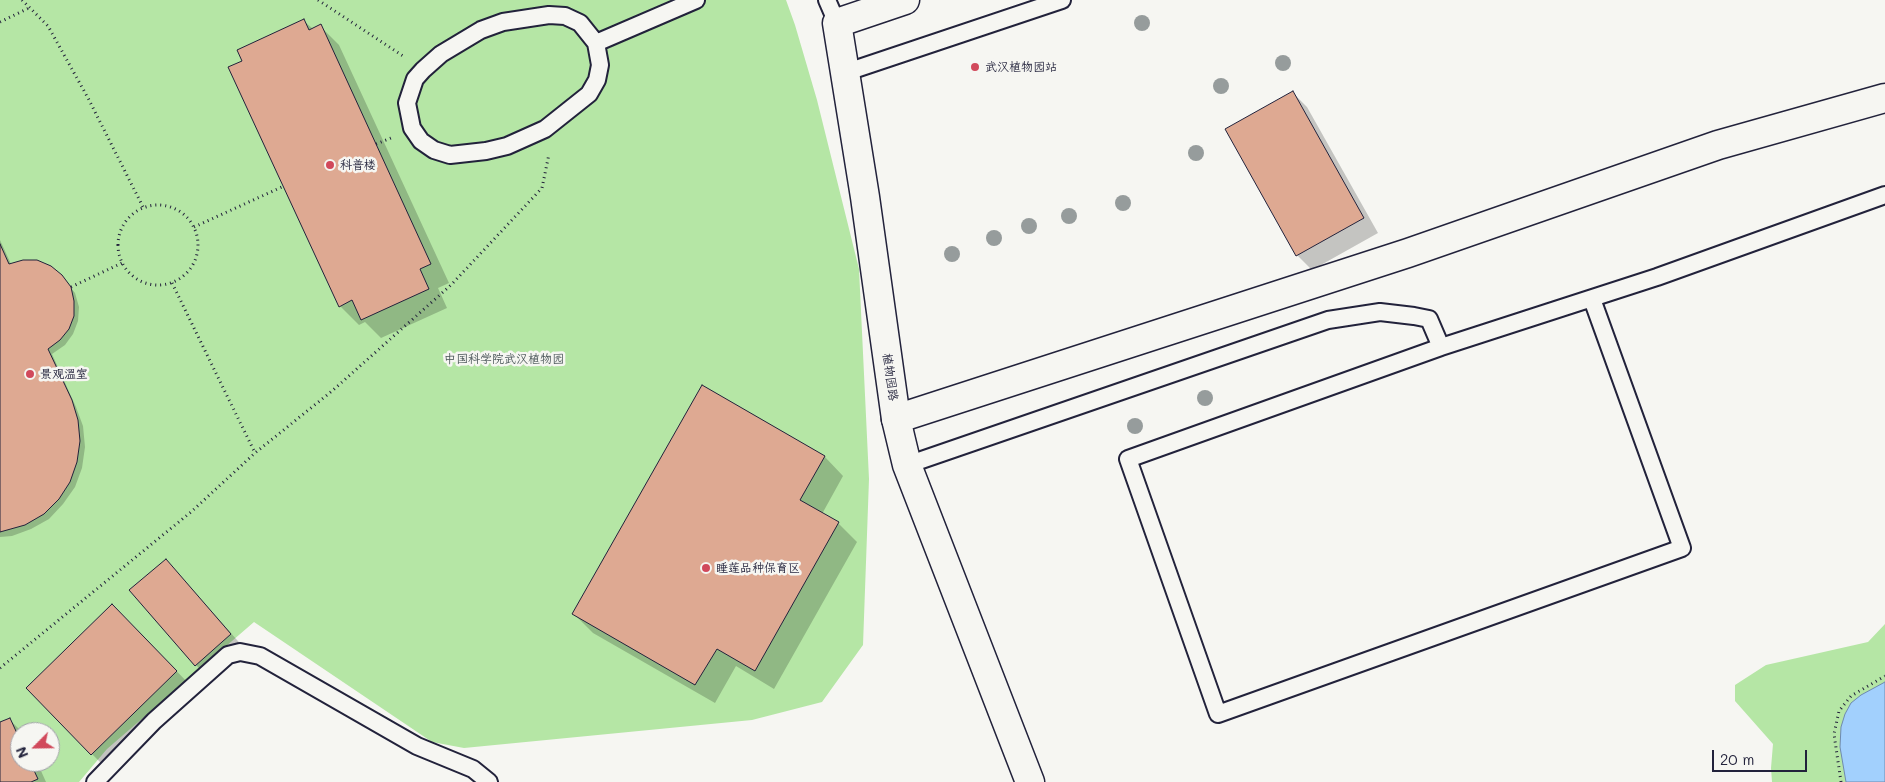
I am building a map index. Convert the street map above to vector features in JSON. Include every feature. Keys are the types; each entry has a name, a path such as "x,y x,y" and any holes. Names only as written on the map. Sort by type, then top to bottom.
{"street":[{"name":"植物园路","path":"905,0 832,11 865,198 896,419 907,465 1030,782"},
{"path":"896,419 1408,253 1718,145 1885,98"}],"lane":[{"path":"596,43 696,0"},
{"path":"844,73 1062,0"},
{"path":"549,15 565,16 580,23 596,43 600,65 597,80 589,94 545,129 507,146 486,151 450,155 434,150 421,141 412,128 407,103 415,79 424,70 441,54 474,34 503,22 549,15"},
{"path":"1592,298 1682,548 1218,714 1128,459 1441,347 1592,298 1885,196"},
{"path":"907,465 1328,320 1380,312 1429,319 1441,347"},
{"path":"95,782 134,739 228,655 240,652 260,656 417,746 473,769 489,782"}],"path":[{"path":"22,0 48,26 88,98 144,208"},
{"path":"318,0 424,70"},
{"path":"0,22 29,8"},
{"path":"0,668 191,512 255,453 332,391 451,285 542,188 550,152"},
{"path":"194,227 284,186"},
{"path":"161,205 174,208 186,215 194,227 198,241 197,255 192,268 182,278 172,283 158,285 144,283 132,276 122,263 118,239 123,226 132,214 144,208 161,205"},
{"path":"71,287 122,263"},
{"path":"172,283 255,453"},
{"path":"1841,782 1834,734 1839,711 1852,696 1885,676"}],"green space":[{"name":"中国科学院武汉植物园","path":"0,0 786,0 817,100 859,269 869,479 863,645 822,702 752,720 464,748 432,742 254,622 107,749 79,782 0,782"},
{"path":"1885,624 1885,782 1772,782 1773,744 1735,701 1735,685 1766,665 1868,642"}],"water":[{"path":"1885,682 1885,782 1846,782 1840,747 1841,727 1845,714 1851,703 1861,695"}],"building":[{"name":"科普楼","path":"304,19 309,30 321,24 431,264 420,269 429,289 361,320 352,300 339,307 228,67 242,61 237,50"},
{"path":"1293,91 1364,218 1296,256 1225,129"},
{"name":"景观温室","path":"0,244 9,264 23,260 37,260 51,266 62,275 71,287 74,301 74,316 69,329 60,340 48,349 72,400 78,420 80,441 77,462 70,482 59,499 44,514 25,525 0,532"},
{"name":"睡莲品种保育区","path":"702,385 825,456 800,500 839,522 755,671 717,649 695,685 572,614"},
{"path":"166,559 231,634 195,666 129,590"},
{"path":"112,604 177,671 91,755 26,688"},
{"path":"10,718 12,722 10,722 10,772 35,772 38,779 31,782 0,782 0,722"}],"place":[{"name":"武汉植物园站","path":"975,67"},
{"name":"科普楼","path":"330,165"},
{"name":"景观温室","path":"30,374"},
{"name":"睡莲品种保育区","path":"706,568"}]}
